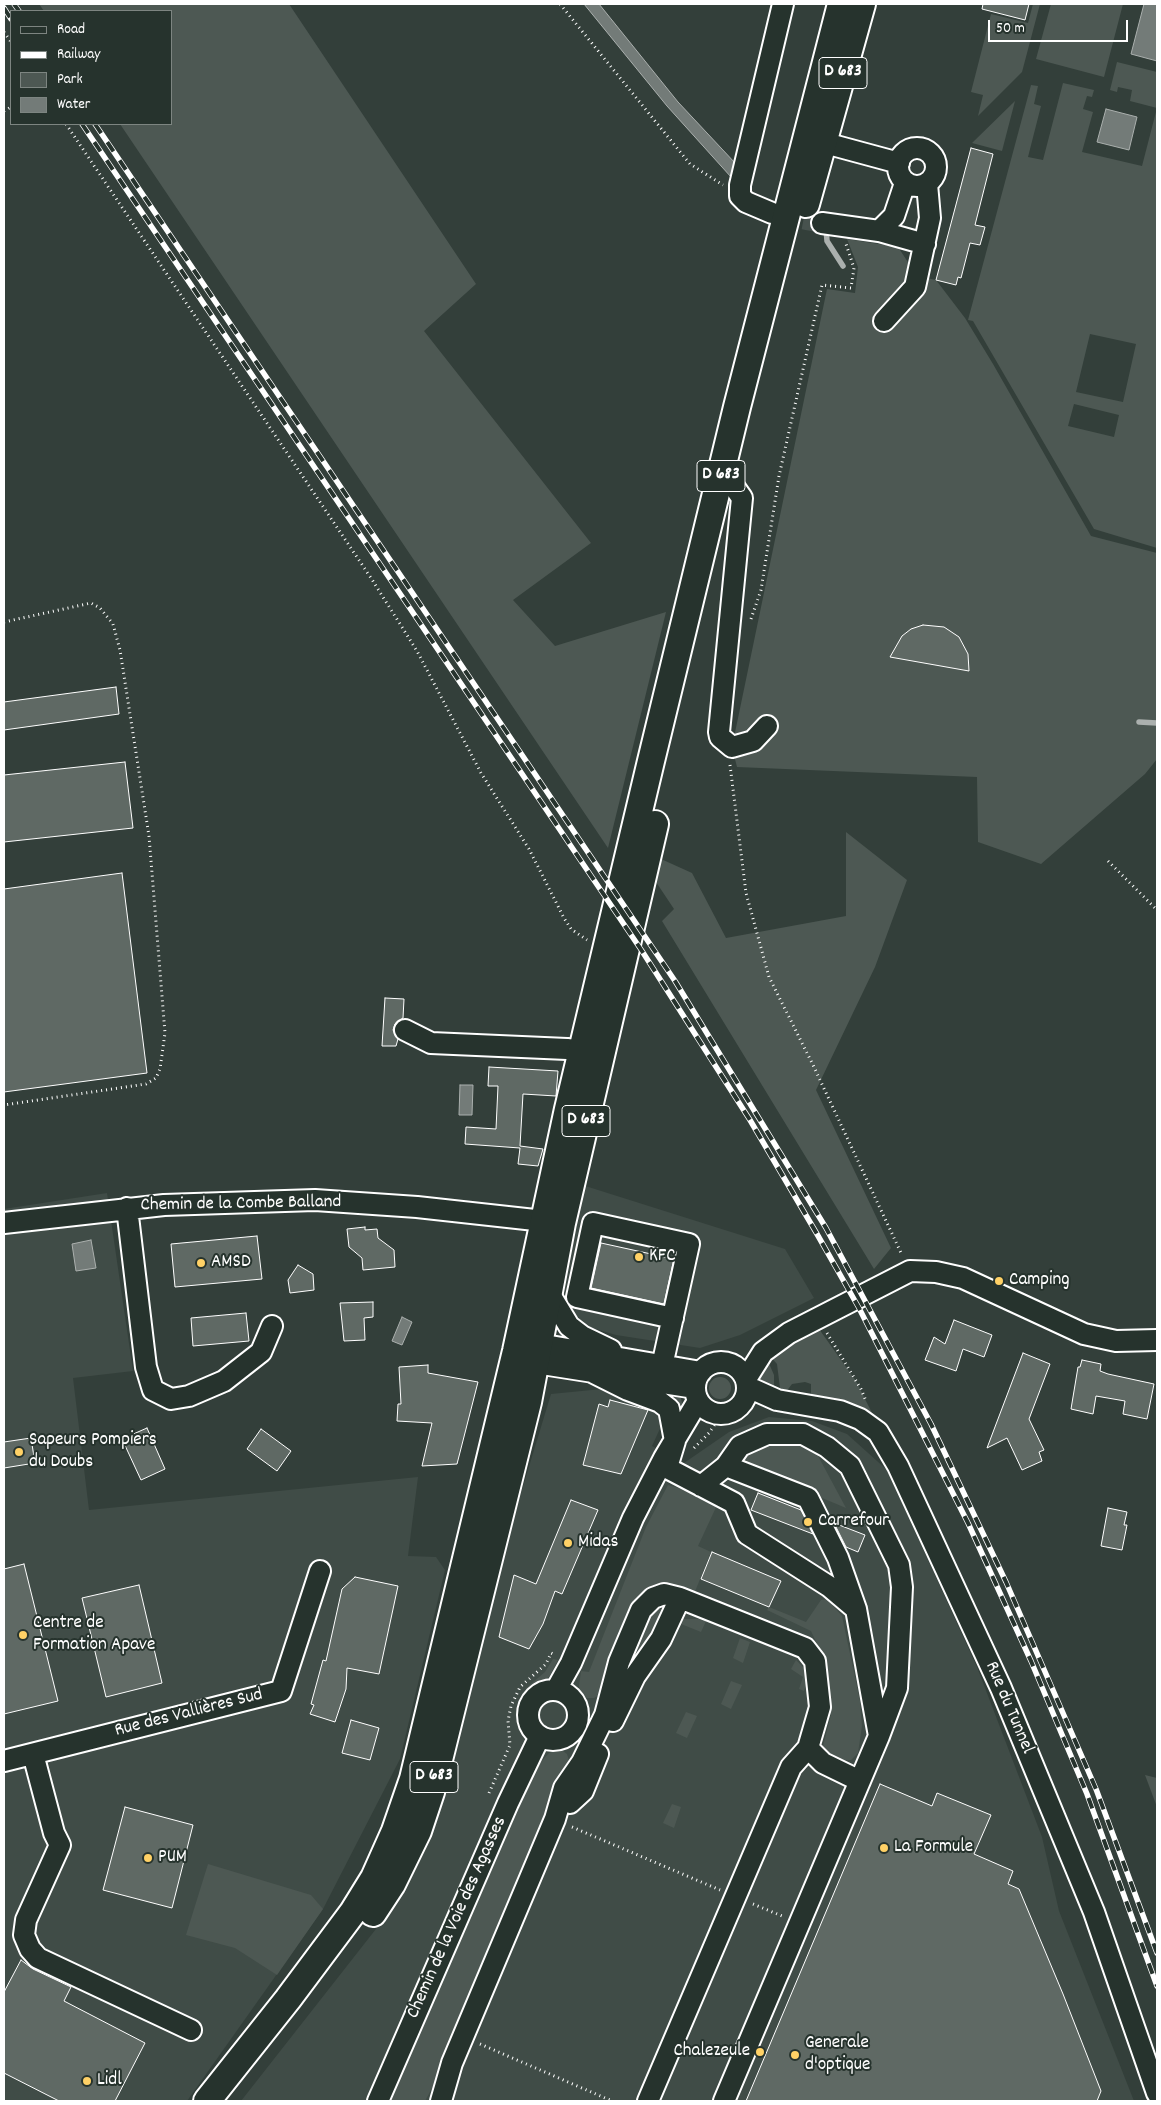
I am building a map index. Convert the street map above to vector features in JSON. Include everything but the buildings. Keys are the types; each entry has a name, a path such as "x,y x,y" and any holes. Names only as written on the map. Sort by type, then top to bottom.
{"main road":[{"name":"D 683","path":"230,2101 363,1930 392,1884 418,1831 431,1792 528,1402 530,1353 544,1221 582,1051 742,387 841,4"},
{"name":"D 683","path":"207,2101 288,1999 353,1912 374,1878 395,1830 413,1779 530,1353 549,1293 562,1223 735,488 794,247 862,4"},
{"path":"824,143 818,129 840,51 835,29"}],"street":[{"path":"772,213 751,205 740,196 740,185 783,4"},
{"path":"824,143 898,163"},
{"path":"922,149 929,152 936,165 932,179 927,184 920,186 905,183 900,177 898,163 907,151 922,149"},
{"path":"879,231 894,216 905,183"},
{"path":"884,321 915,287 930,218 927,184"},
{"path":"830,224 879,231 925,244"},
{"path":"735,488 742,498 719,732 720,737 729,746 753,741 767,726"},
{"path":"406,1030 431,1042 582,1051"},
{"name":"Chemin de la Combe Balland","path":"4,1222 164,1204 316,1200 479,1213 544,1221"},
{"path":"127,1208 146,1366 154,1390 172,1398 189,1396 224,1381 261,1352 272,1326"},
{"path":"662,1366 673,1318 689,1244 593,1223 577,1297 673,1318"},
{"path":"556,1690 571,1662 633,1518 664,1458 676,1441 743,1402 742,1377 757,1344 789,1333 910,1271 936,1272 963,1278 1084,1334 1116,1340 1157,1340"},
{"path":"549,1293 570,1326 582,1336 628,1360"},
{"path":"530,1353 628,1360 662,1366 698,1387 724,1412"},
{"path":"530,1353 565,1367 698,1387"},
{"path":"742,1377 716,1362 698,1387 676,1441 668,1464 669,1469 734,1503 739,1511 747,1534 830,1587 856,1609"},
{"path":"528,1402 551,1374 565,1367"},
{"path":"588,1370 628,1390 660,1402 669,1409 676,1441"},
{"name":"Rue du Tunnel","path":"742,1377 777,1400"},
{"name":"Rue du Tunnel","path":"724,1412 777,1400 840,1411 860,1420 878,1432 898,1466 1001,1688 1094,1912 1157,2093"},
{"path":"701,1486 726,1466 740,1446 767,1434 803,1434 827,1447 850,1466 900,1565 902,1587 898,1688 724,2101"},
{"path":"726,1466 808,1498 838,1558 856,1609 879,1736"},
{"name":"Rue des Vallières Sud","path":"4,1761 282,1691 320,1571"},
{"path":"458,2101 453,2099 441,2101 445,2083 463,2037 560,1821 564,1788 582,1762 605,1715 619,1662 640,1610 653,1598 664,1594 680,1598 805,1648 815,1661 820,1707 808,1748 791,1767 648,2101"},
{"path":"570,1804 583,1791 588,1776 635,1676 661,1639 680,1598"},
{"path":"556,1690 570,1696 577,1709 577,1724 568,1735 554,1740 540,1736 529,1723 530,1707 540,1694 556,1690"},
{"path":"577,1709 604,1700 612,1690"},
{"path":"568,1735 575,1742 582,1762"},
{"name":"Chemin de la Voie des Agasses","path":"378,2101 504,1812 540,1736"},
{"path":"808,1748 823,1763 860,1781"},
{"path":"33,1754 54,1833 60,1845 26,1920 24,1935 30,1949 38,1958 191,2030"}],"path":[{"path":"560,4 690,164 740,196"},
{"path":"67,125 371,578 417,651 481,774 529,849 564,918 580,937 607,946"},
{"path":"748,625 760,590 779,476 822,285 851,288 854,268 830,224"},
{"path":"4,622 91,603 100,608 112,624 120,650 150,836 165,1032 160,1069 156,1078 146,1084 4,1104"},
{"path":"729,746 738,839 746,893 769,977 813,1065 910,1271"},
{"path":"1108,860 1157,910"},
{"path":"818,1318 861,1389 878,1432"},
{"path":"710,1433 724,1412"},
{"path":"488,1797 510,1745 508,1721 511,1706 520,1687 546,1664 551,1653 560,1658"},
{"path":"560,1821 724,1892"},
{"path":"750,1903 785,1918"},
{"path":"463,2037 612,2101"}],"shaded area":[{"path":"579,1184 785,1249 814,1298 740,1335 700,1348 616,1335 586,1326 563,1302 560,1277"},
{"path":"107,1193 133,1371 73,1378 89,1510 418,1477 408,1556 436,1557 445,1570 400,1759 323,1909 187,2101 4,2101 4,1209"},
{"path":"602,1389 658,1408 663,1422 652,1446 684,1463 729,1432 769,1417 812,1421 847,1434 887,1470 977,1667 1042,1837 1059,1911 1134,2101 241,2101 394,1906 437,1816 485,1612 551,1394"}],"green space":[{"path":"39,4 289,4 476,284 424,331 591,543 513,600 555,646 666,612 608,848 121,125 172,125 172,10 43,10"},
{"path":"1033,4 1040,4 1022,72 978,116 983,95 971,92 991,14 1028,23"},
{"path":"1051,4 1123,4 1104,77 1036,59"},
{"path":"1117,62 1157,72 1157,108 1130,101 1132,90 1118,87 1117,92 1110,90"},
{"path":"1063,83 1094,90 1092,97 1087,96 1083,109 1093,112 1082,152 1142,166 1157,108 1157,548 1094,529 973,321 968,320 1031,85 1038,86 1034,104 1041,106 1028,157 1043,160","holes":["1090,334 1136,344 1123,402 1076,392","1074,404 1119,415 1114,437 1068,426"]},
{"path":"1015,101 1002,151 972,143"},
{"path":"847,239 898,247 917,276 936,280 965,318 993,364 1091,536 1157,553 1157,759 1145,774 1041,864 978,842 977,777 737,767 732,747 827,289 855,293 858,267"},
{"path":"846,832 907,880 875,967 816,1090 891,1248 874,1269 662,921 674,909 656,882 661,859 692,873 726,938 846,916"},
{"path":"819,1329 856,1381 875,1419 811,1398 811,1384 805,1382 792,1384 786,1392 780,1388 777,1364 770,1356 786,1344"},
{"path":"768,1361 774,1375 774,1387 762,1382 759,1377 761,1370"},
{"path":"720,1377 728,1380 731,1388 728,1396 720,1399 712,1396 709,1388 712,1380"},
{"path":"640,1383 677,1394 681,1398 683,1409 674,1401"},
{"path":"777,1444 806,1446 817,1454 846,1508 741,1464 741,1460 751,1452"},
{"path":"668,1485 718,1503 698,1546 711,1552 694,1594 671,1584 661,1585 601,1694 594,1698 587,1698 581,1694 579,1686 581,1671 589,1672 646,1527"},
{"path":"827,1599 842,1616 860,1701 862,1726 858,1753 851,1760 840,1760 832,1756 823,1746 831,1715 817,1644 811,1631 767,1610 769,1607 806,1622 821,1600"},
{"path":"658,1606 662,1611 662,1617 639,1662 620,1677 637,1628"},
{"path":"684,1619 704,1619 706,1621 701,1632 681,1624 675,1636 671,1633 679,1621"},
{"path":"740,1638 750,1642 743,1663 733,1658"},
{"path":"553,1659 558,1660 549,1677 537,1685 525,1689 545,1672"},
{"path":"796,1660 807,1671 808,1679 804,1691 799,1689 803,1677 791,1669"},
{"path":"731,1681 742,1685 731,1709 721,1704"},
{"path":"686,1712 697,1716 687,1738 676,1733"},
{"path":"560,1749 567,1754 570,1764 439,2075 425,2101 387,2101 488,1870 535,1769 549,1753"},
{"path":"1145,1775 1157,1778 1157,1807"},
{"path":"672,1804 681,1807 674,1828 663,1823"},
{"path":"208,1864 311,1895 323,1909 277,1975 235,1948 186,1935"}],"water":[{"path":"584,4 599,4 678,102 736,164 731,177 667,106"},
{"path":"1144,4 1157,4 1157,61 1131,54"},
{"path":"1106,109 1137,117 1129,150 1097,142"},
{"path":"460,1085 473,1085 472,1115 459,1115"},
{"path":"91,1240 96,1268 76,1271 72,1244"},
{"path":"402,1317 412,1322 402,1345 392,1341"}],"waterway":[{"path":"826,229 827,241 843,266"},
{"path":"1139,722 1157,723"}],"tunnel":[{"path":"774,214 822,223"}],"railway":[{"path":"14,4 18,10"},
{"path":"4,8 10,17"},
{"path":"83,125 642,951 750,1120 817,1234 859,1308 968,1523 1031,1661 1087,1794 1157,1986"},
{"path":"96,125 675,981 826,1228 931,1424 1006,1582 1096,1789 1157,1953"}],"place":[{"name":"KFC","path":"639,1257"},
{"name":"AMSD","path":"201,1263"},
{"name":"Camping","path":"999,1281"},
{"name":"Sapeurs Pompiers du Doubs","path":"19,1452"},
{"name":"Carrefour","path":"808,1522"},
{"name":"Midas","path":"568,1543"},
{"name":"Centre de Formation Apave","path":"23,1635"},
{"name":"La Formule","path":"884,1848"},
{"name":"PUM","path":"148,1858"},
{"name":"Chalezeule","path":"760,2052"},
{"name":"Generale d'optique","path":"795,2055"},
{"name":"Lidl","path":"87,2081"}]}
